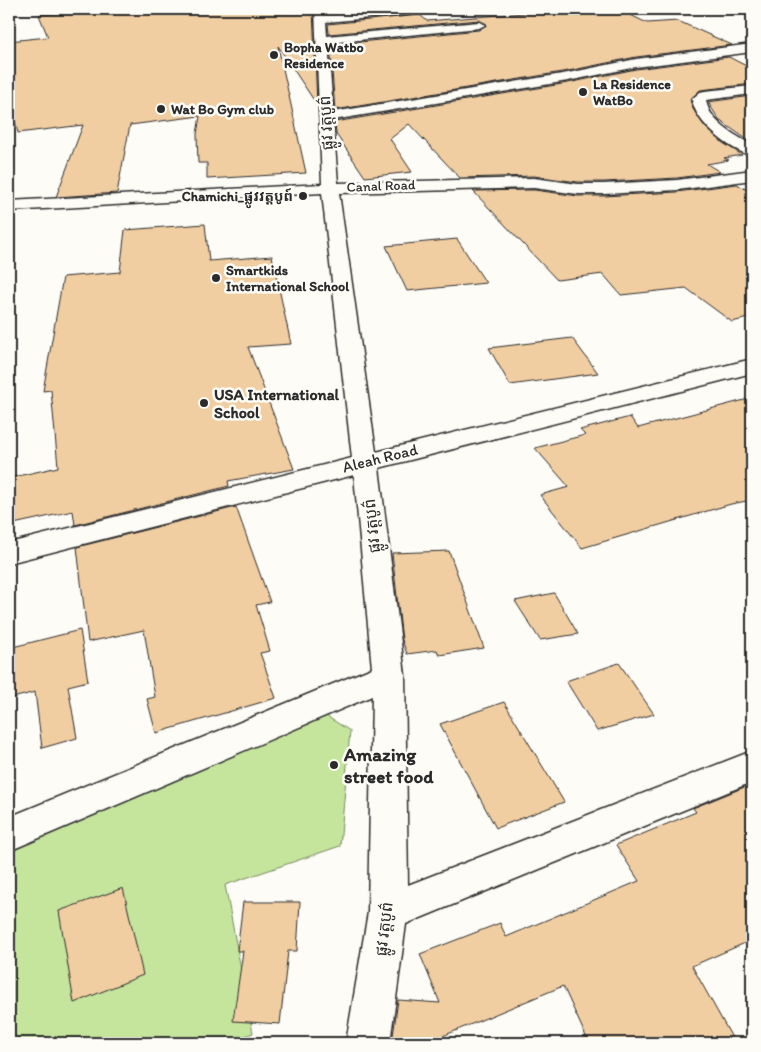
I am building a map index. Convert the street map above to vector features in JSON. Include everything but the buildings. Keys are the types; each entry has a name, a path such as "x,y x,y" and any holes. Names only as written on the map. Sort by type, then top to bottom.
{"street":[{"path":"321,22 436,9"},
{"path":"321,22 479,25"},
{"name":"ផ្លូវ វត្តបូព៌","path":"321,22 330,188 365,462 389,675 388,912 368,1043"},
{"path":"326,117 568,77 636,63 752,48"},
{"path":"752,90 705,95 699,99 699,104 701,110 723,133 752,151"},
{"name":"Canal Road","path":"9,206 330,188 543,183 591,190 677,185 752,174"},
{"name":"Aleah Road","path":"9,553 752,366"},
{"path":"9,834 389,675"},
{"path":"388,912 752,766"}],"green space":[{"path":"320,712 350,731 340,846 225,885 253,1033 226,1043 9,1043 9,850"}],"place":[{"name":"Bopha Watbo Residence","path":"274,55"},
{"name":"La Residence WatBo","path":"583,92"},
{"name":"Wat Bo Gym club","path":"161,109"},
{"name":"Chamichi_ផ្លូវវត្តបូព៍","path":"303,196"},
{"name":"Smartkids International School","path":"216,278"},
{"name":"USA International School","path":"204,403"},
{"name":"Amazing street food","path":"334,765"}]}
